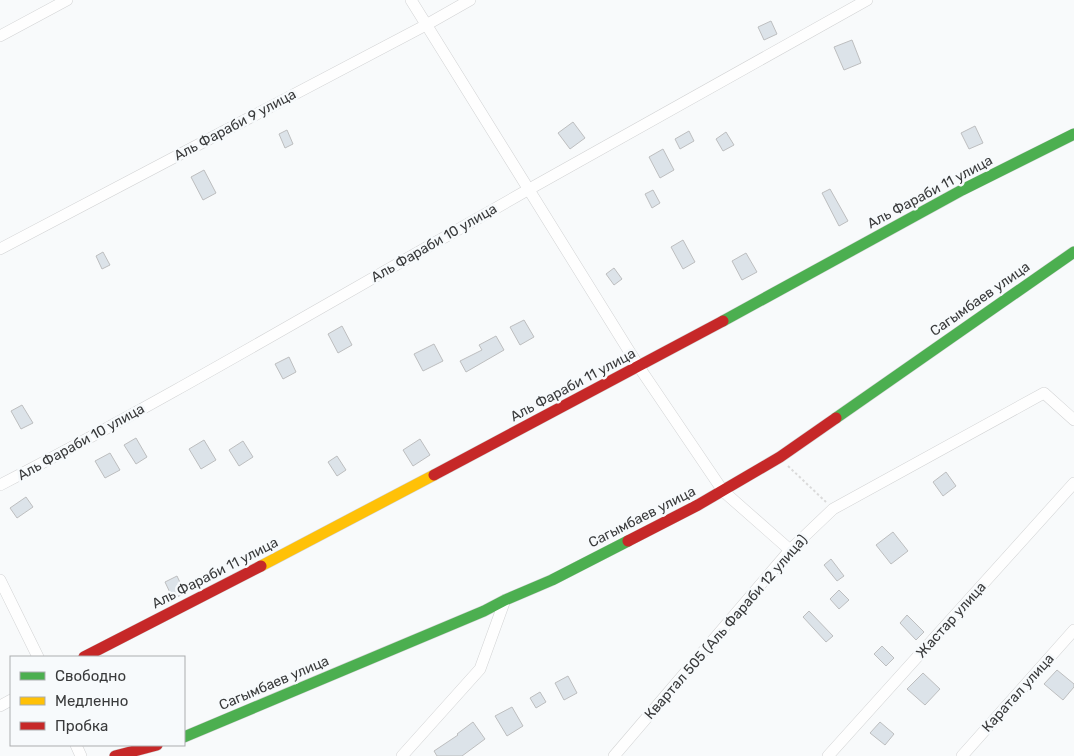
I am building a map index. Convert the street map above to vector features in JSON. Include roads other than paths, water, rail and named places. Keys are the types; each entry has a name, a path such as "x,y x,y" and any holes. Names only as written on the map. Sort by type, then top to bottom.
{"street":[{"path":"0,36 67,0"},
{"path":"411,0 639,367 723,491 790,550"},
{"name":"Аль Фараби 9 улица","path":"0,249 470,0"},
{"name":"Аль Фараби 10 улица","path":"0,485 61,454 208,372 528,189 867,0"},
{"name":"Аль Фараби 11 улица","path":"86,656 639,367 962,190 1074,134"},
{"name":"Сагымбаев улица","path":"185,737 484,611 552,580 698,505 780,457 1074,252"},
{"name":"Квартал 505 (Аль Фараби 12 улица)","path":"614,756 790,550 833,509 1044,393 1074,420"},
{"name":"Жастар улица","path":"828,756 1074,483"},
{"path":"0,580 38,656"},
{"path":"402,756 480,669 506,600"},
{"name":"Каратал улица","path":"962,756 1074,630"},
{"path":"115,756 153,746"}]}
